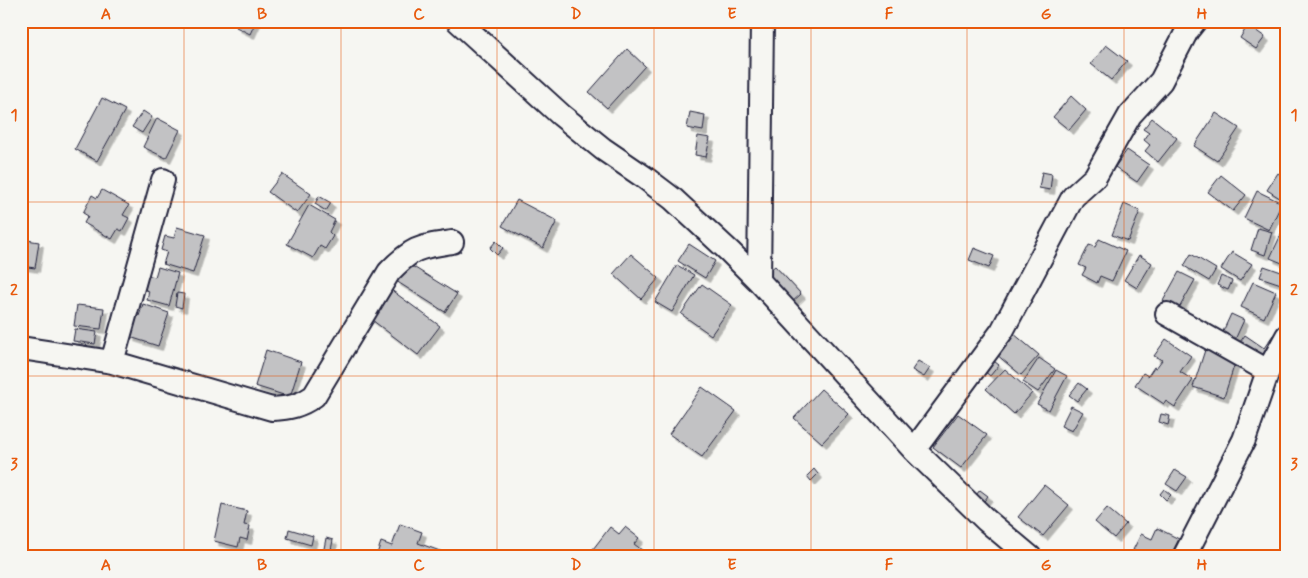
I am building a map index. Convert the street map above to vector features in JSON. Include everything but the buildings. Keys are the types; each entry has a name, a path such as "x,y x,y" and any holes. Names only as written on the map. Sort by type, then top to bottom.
{"street":[{"path":"458,21 561,115 603,149 673,199 759,281 914,450 986,520 1030,557"},
{"path":"759,281 762,21"},
{"path":"914,450 1002,331 1073,197 1095,177 1130,115 1161,81 1187,31 1195,21"},
{"path":"112,362 163,180"},
{"path":"21,348 112,362 272,409 291,408 303,404 314,396 389,272 410,252 422,247 452,242"},
{"path":"1167,314 1268,371"},
{"path":"1184,557 1244,440 1268,371 1287,336"}]}
